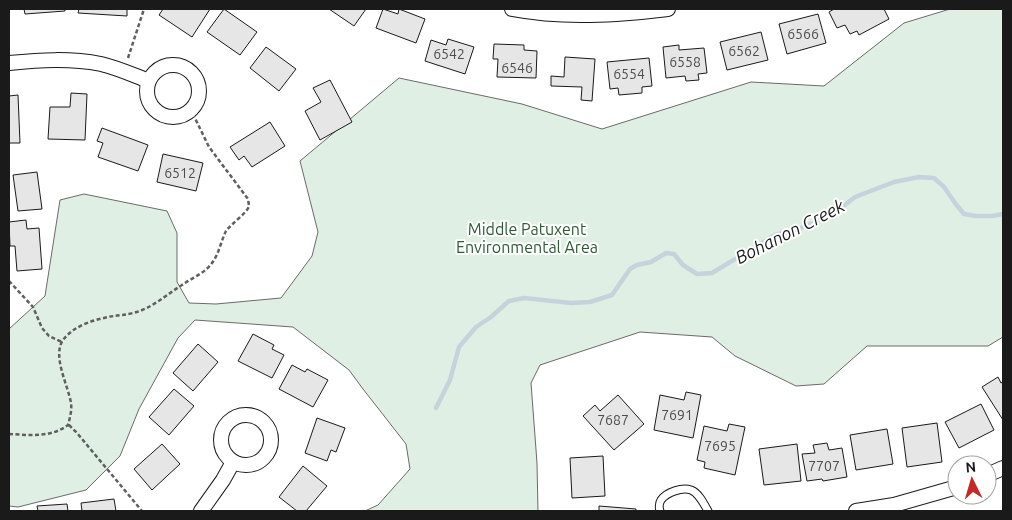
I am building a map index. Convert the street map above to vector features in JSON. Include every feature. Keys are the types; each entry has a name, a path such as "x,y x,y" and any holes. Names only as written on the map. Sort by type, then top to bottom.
{"street":[{"path":"512,9 565,15 602,15 668,9"},
{"path":"9,63 74,60 103,64 149,81"},
{"path":"176,65 184,67 197,79 199,89 197,102 185,114 177,117 164,115 156,110 149,101 147,92 149,81 156,71 165,66 176,65"},
{"path":"201,511 233,462"},
{"path":"856,511 895,508 947,491"}],"lane":[{"path":"660,511 659,508 662,500 669,494 679,490 690,490 698,495 708,511"}],"path":[{"path":"123,71 144,9"},
{"path":"9,434 41,435 55,433 68,425 71,416 71,404 59,351 62,342 69,333 92,321 112,316 133,314 145,309 207,270 214,260 226,232 247,211 249,206 248,199 209,146 191,110"},
{"path":"9,281 33,307 45,332 62,342"},
{"path":"68,425 78,433 142,511"}],"green space":[{"name":"Middle Patuxent Environmental Area","path":"950,9 1003,9 1003,337 988,346 867,346 824,384 796,386 735,356 712,337 640,332 540,365 531,383 537,463 538,511 365,511 378,505 410,469 406,444 349,370 293,327 195,320 178,338 139,409 120,456 86,490 18,507 9,506 9,329 45,296 60,200 84,194 167,211 177,233 177,282 189,303 216,304 281,298 312,256 318,232 300,161 399,78 522,104 602,129 751,82 824,86 904,23"}],"building":[{"path":"24,9 65,9 65,11 25,14"},
{"path":"79,9 127,9 127,16 78,13"},
{"path":"163,9 210,9 192,37 159,15"},
{"path":"224,9 257,32 240,55 207,32"},
{"path":"329,9 366,9 354,26"},
{"path":"383,9 398,14 399,9 425,19 416,43 376,28"},
{"path":"834,9 884,9 889,19 859,35 857,31 850,34 845,25 837,28 829,12"},
{"path":"818,14 826,43 787,54 779,24"},
{"path":"761,32 768,60 727,70 720,42"},
{"path":"448,39 474,47 465,74 425,61 431,40 446,45"},
{"path":"494,44 524,45 524,50 537,51 536,78 497,77 498,59 493,59"},
{"path":"679,45 679,50 704,48 707,73 698,74 699,80 686,81 685,76 666,78 663,47"},
{"path":"266,47 296,69 279,91 250,68"},
{"path":"565,57 595,59 592,101 581,100 582,87 551,86 551,76 564,77"},
{"path":"649,58 652,86 642,87 642,93 619,95 618,88 610,89 607,62"},
{"path":"330,80 352,122 320,140 305,111 321,102 313,88"},
{"path":"71,93 87,94 85,140 48,139 50,107 70,107"},
{"path":"18,95 20,143 9,143 9,96"},
{"path":"270,122 285,146 252,167 244,156 239,160 230,147"},
{"path":"102,128 148,145 138,171 98,157 103,143 97,141"},
{"path":"163,154 203,163 196,191 157,182"},
{"path":"37,172 42,209 18,211 13,175"},
{"path":"26,220 27,229 39,228 42,269 17,271 15,246 10,246 9,222"},
{"path":"253,334 274,345 272,349 284,355 272,378 238,361"},
{"path":"198,344 218,362 193,391 173,373"},
{"path":"292,365 305,372 307,369 328,380 313,407 279,389"},
{"path":"998,377 1001,383 1003,382 1003,420 982,387"},
{"path":"174,389 194,406 169,435 149,417"},
{"path":"686,392 701,395 693,438 654,430 660,395 684,400"},
{"path":"618,395 644,424 614,450 583,416 595,405 600,411"},
{"path":"981,404 994,430 959,448 945,422"},
{"path":"317,418 345,428 336,452 331,450 327,461 305,453"},
{"path":"937,423 942,462 907,467 902,428"},
{"path":"729,424 745,427 735,475 704,468 705,462 697,460 704,426 727,431"},
{"path":"887,429 893,464 856,470 850,435"},
{"path":"827,443 829,450 842,448 847,477 823,481 822,479 807,481 802,454 815,453 813,445"},
{"path":"162,444 180,464 152,490 134,469"},
{"path":"797,444 801,481 764,485 759,449"},
{"path":"603,456 605,496 572,498 570,458"},
{"path":"303,466 327,486 306,511 297,511 279,497"},
{"path":"114,499 116,511 82,511 81,503"},
{"path":"67,504 68,511 38,511 37,506"},
{"path":"599,506 636,509 636,511 599,511"}],"waterway":[{"name":"Bohanon Creek","path":"436,408 450,380 459,347 476,327 509,301 524,298 571,303 590,302 612,295 630,269 637,265 651,262 666,253 674,254 683,265 697,274 712,273 775,235 801,228 832,215 855,197 894,182 919,177 934,178 944,187 964,214 976,216 1003,214"}]}
